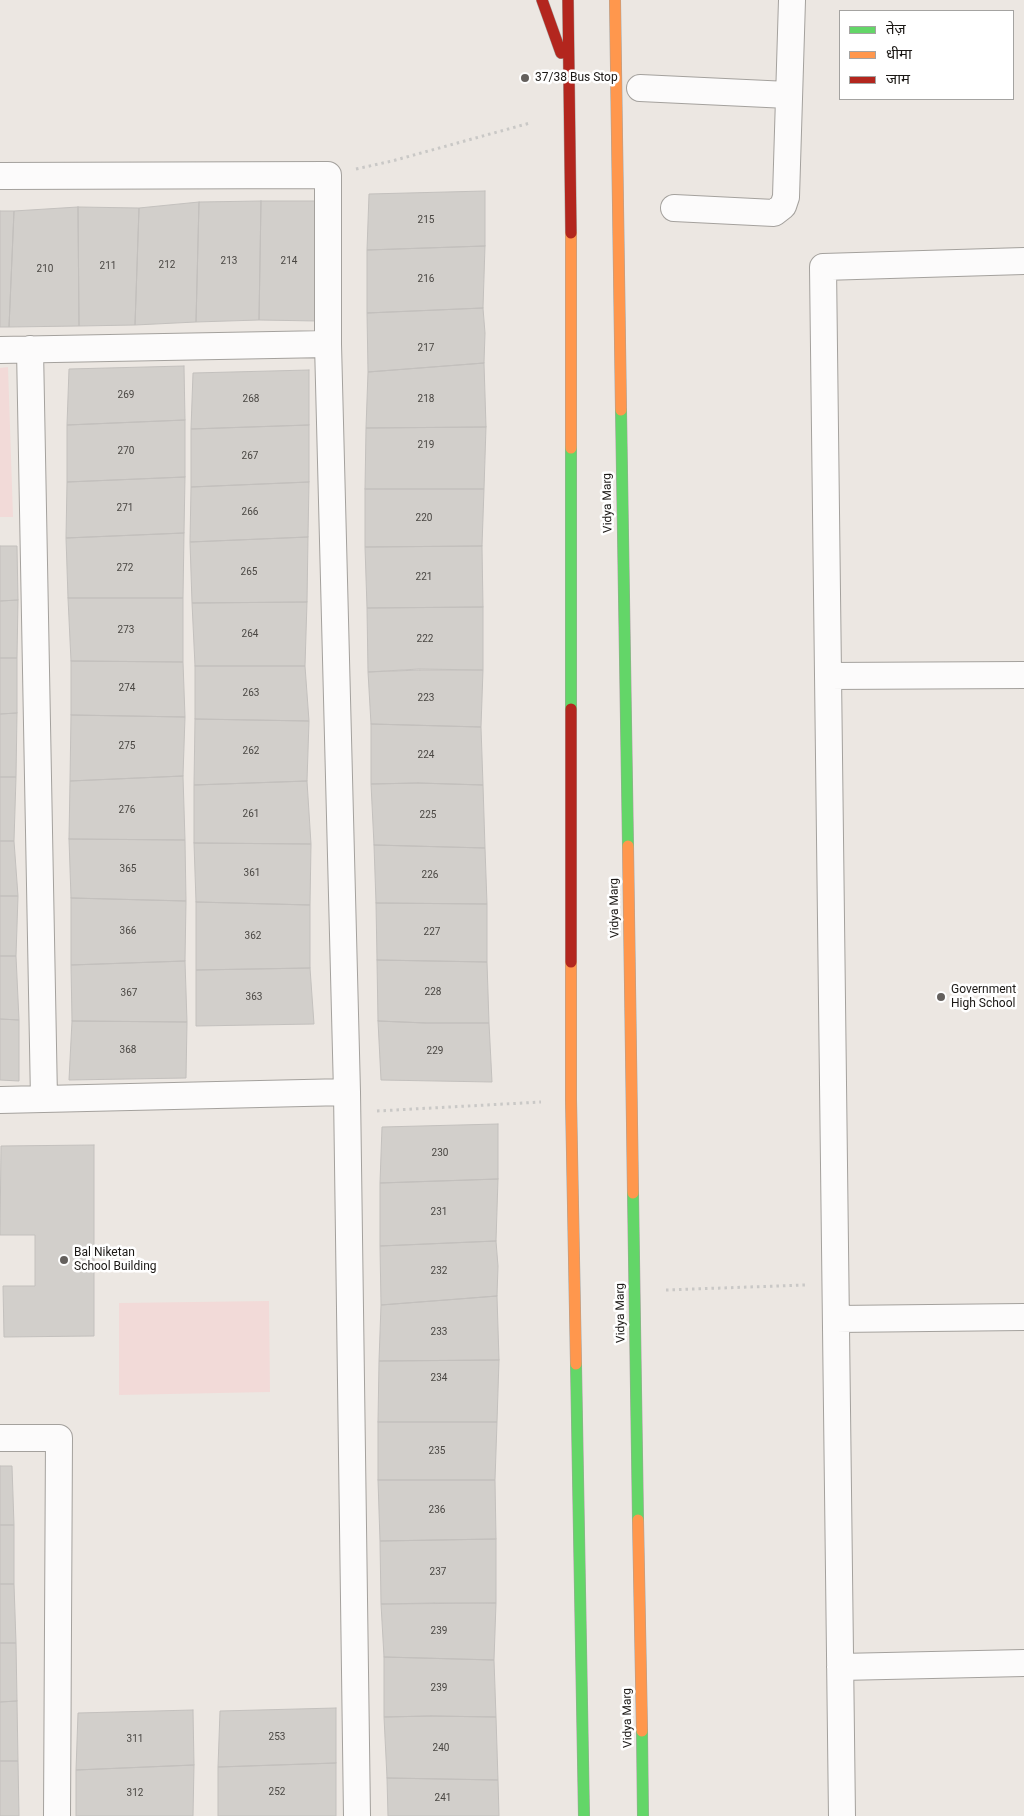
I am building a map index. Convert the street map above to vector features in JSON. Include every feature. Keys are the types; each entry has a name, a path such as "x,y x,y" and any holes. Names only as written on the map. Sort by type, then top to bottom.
{"main road":[{"path":"542,0 552,23 569,79"},
{"path":"568,0 571,1100 584,1816"},
{"name":"Vidya Marg","path":"615,0 643,1816"}],"street":[{"path":"674,208 774,213 783,206 786,197 792,0"},
{"path":"640,88 788,95"},
{"path":"0,176 328,175 328,344 347,1102 357,1816"},
{"path":"842,1816 823,268 1024,261"},
{"path":"0,350 328,344"},
{"path":"30,349 44,1099"},
{"path":"828,676 1024,676"},
{"path":"0,1100 347,1102"},
{"path":"836,1319 1024,1317"},
{"path":"0,1438 59,1438 57,1816"},
{"path":"840,1667 1024,1663"}],"path":[{"path":"328,175 392,161 530,123"},
{"path":"347,1102 571,1100"},
{"path":"635,1291 836,1284"}],"shaded area":[{"path":"8,367 13,517 0,517 0,368"},
{"path":"269,1301 270,1392 119,1395 119,1303"}],"building":[{"path":"485,191 485,246 367,250 369,194"},
{"path":"261,201 259,320 196,322 199,202"},
{"path":"261,201 318,201 317,321 259,320"},
{"path":"199,202 196,322 135,325 139,208"},
{"path":"78,207 79,326 9,327 14,211"},
{"path":"78,207 139,208 135,325 79,326"},
{"path":"0,211 14,211 9,327 0,327"},
{"path":"485,246 483,308 367,313 367,250"},
{"path":"483,308 485,333 484,363 368,372 367,313"},
{"path":"484,363 486,427 366,428 368,372"},
{"path":"184,366 185,420 67,425 69,369"},
{"path":"309,370 309,425 191,429 193,373"},
{"path":"185,420 185,477 67,482 67,425"},
{"path":"309,425 309,482 191,487 191,429"},
{"path":"486,427 484,489 365,489 366,428"},
{"path":"185,477 184,533 66,538 67,482"},
{"path":"309,482 308,537 190,542 191,487"},
{"path":"365,489 484,489 482,546 365,547"},
{"path":"184,533 183,598 68,598 66,538"},
{"path":"308,537 307,602 192,603 190,542"},
{"path":"0,546 17,546 18,600 0,601"},
{"path":"482,546 483,607 367,608 365,547"},
{"path":"68,598 183,598 183,662 71,661"},
{"path":"18,600 17,658 0,658 0,601"},
{"path":"307,602 305,666 195,666 192,603"},
{"path":"483,607 483,670 419,669 368,672 367,608"},
{"path":"0,658 17,658 17,713 0,714"},
{"path":"71,661 183,662 185,717 71,715"},
{"path":"195,666 305,666 309,721 195,719"},
{"path":"483,670 481,727 371,724 368,672"},
{"path":"17,713 16,777 0,777 0,714"},
{"path":"71,715 185,717 183,776 70,781"},
{"path":"195,719 309,721 307,781 194,785"},
{"path":"371,724 481,727 483,785 371,784"},
{"path":"183,776 185,840 69,839 70,781"},
{"path":"0,777 16,777 14,841 0,841"},
{"path":"307,781 311,844 194,843 194,785"},
{"path":"371,784 483,785 485,848 374,845"},
{"path":"69,839 185,840 186,901 71,898"},
{"path":"0,841 14,841 18,896 0,896"},
{"path":"194,843 311,844 310,905 196,902"},
{"path":"374,845 485,848 487,904 376,903"},
{"path":"0,896 18,896 16,956 0,956"},
{"path":"71,898 186,901 185,961 71,965"},
{"path":"196,902 310,905 310,968 196,970"},
{"path":"376,903 487,904 487,962 377,960"},
{"path":"0,956 16,956 19,1020 0,1019"},
{"path":"377,960 487,962 489,1023 378,1021"},
{"path":"185,961 187,1022 72,1021 71,965"},
{"path":"310,968 314,1024 196,1026 196,970"},
{"path":"0,1019 19,1020 19,1081 0,1080"},
{"path":"72,1021 187,1022 186,1078 69,1080"},
{"path":"378,1021 489,1023 492,1082 381,1080"},
{"path":"498,1124 498,1179 380,1183 382,1127"},
{"name":"Bal Niketan School Building","path":"94,1145 94,1336 4,1337 3,1286 35,1286 35,1235 0,1235 1,1146"},
{"path":"498,1179 496,1241 380,1246 380,1183"},
{"path":"496,1241 498,1266 497,1296 381,1305 380,1246"},
{"path":"497,1296 499,1360 379,1361 381,1305"},
{"path":"499,1360 497,1422 378,1422 379,1361"},
{"path":"378,1422 497,1422 495,1480 378,1480"},
{"path":"0,1466 12,1466 14,1525 0,1525"},
{"path":"378,1480 495,1480 496,1539 380,1541"},
{"path":"0,1525 14,1525 14,1584 0,1584"},
{"path":"496,1539 496,1603 381,1604 380,1541"},
{"path":"0,1584 14,1584 16,1643 0,1643"},
{"path":"496,1603 494,1660 384,1657 381,1604"},
{"path":"0,1643 16,1643 17,1701 0,1702"},
{"path":"384,1657 494,1660 496,1717 384,1717"},
{"path":"17,1701 18,1761 0,1761 0,1702"},
{"path":"336,1708 336,1763 218,1767 220,1711"},
{"path":"193,1710 194,1765 76,1770 78,1713"},
{"path":"384,1717 496,1717 498,1780 387,1778"},
{"path":"0,1761 18,1761 19,1816 0,1816"},
{"path":"336,1763 336,1816 218,1816 218,1767"},
{"path":"194,1765 193,1816 76,1816 76,1770"},
{"path":"387,1778 498,1780 499,1816 388,1816"}],"traffic: fast":[{"path":"621,410 628,846"},
{"path":"571,448 571,709"},
{"path":"633,1193 638,1520"},
{"path":"576,1364 584,1816"},
{"path":"642,1731 643,1816"}],"traffic: slow":[{"path":"615,0 621,410"},
{"path":"571,233 571,448"},
{"path":"628,846 633,1193"},
{"path":"571,962 571,1100 576,1364"},
{"path":"638,1520 642,1731"}],"traffic: jam":[{"path":"542,0 561,53"},
{"path":"568,0 571,233"},
{"path":"571,709 571,962"}],"place":[{"name":"37/38 Bus Stop","path":"525,78"},
{"name":"Government High School","path":"941,997"},
{"name":"Bal Niketan School Building","path":"64,1260"}]}
